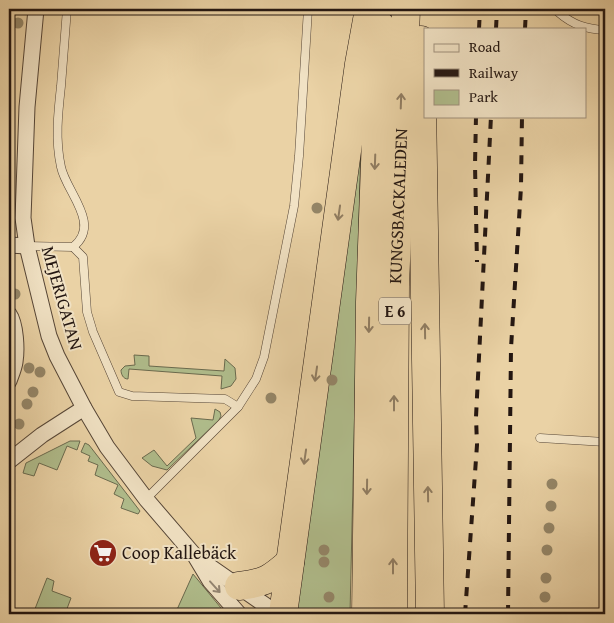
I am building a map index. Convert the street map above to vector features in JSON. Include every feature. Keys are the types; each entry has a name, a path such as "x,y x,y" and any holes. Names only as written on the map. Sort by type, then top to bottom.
{"highway":[{"path":"283,614 359,64 369,9"},
{"name":"KUNGSBACKALEDEN","path":"366,614 370,302 380,9"},
{"name":"KUNGSBACKALEDEN","path":"393,614 395,286 406,9"},
{"path":"421,9 430,614"},
{"path":"239,586 256,584 272,578 290,562"}],"street":[{"name":"MEJERIGATAN","path":"36,9 24,165 23,218 27,246 50,336 57,356 107,447 146,499 196,556 210,581 239,614"},
{"path":"9,245 27,246"},
{"path":"9,314 16,343 15,362 9,382"},
{"path":"9,461 42,435 84,408"},
{"name":"MEJERIGATAN","path":"196,556 278,614"}],"lane":[{"path":"27,246 72,246 78,242 82,235 84,218 61,170 58,147 57,126 67,9"},
{"path":"146,499 238,407 256,379 264,358 294,206 308,9"},
{"path":"557,9 566,20 584,28"},
{"path":"586,29 605,30"},
{"path":"72,246 83,257 87,312 93,332 119,392 132,396 225,399 238,407"},
{"path":"540,438 605,442"}],"green space":[{"path":"361,134 350,614 296,614"},
{"path":"134,355 149,356 149,366 224,371 225,359 235,368 236,379 231,386 221,389 222,376 129,369 128,379 126,379 121,370 125,366 135,365"},
{"path":"215,409 220,412 219,420 167,470 152,466 142,458 154,450 167,466 196,438 191,418 213,420"},
{"path":"70,441 80,441 77,450 67,446 57,470 39,463 34,476 23,473 26,463"},
{"path":"85,443 89,445 140,511 138,514 121,508 124,499 114,494 118,485 95,475 98,465 88,461 90,456 81,452"},
{"path":"193,574 226,614 175,614"},
{"path":"47,578 54,581 52,591 71,598 65,614 33,614"}],"railway":[{"path":"479,28 480,9"},
{"path":"496,28 497,9"},
{"path":"525,28 526,9"},
{"path":"476,118 477,262"},
{"path":"465,614 477,445 476,417 491,118"},
{"path":"508,614 511,348 521,187 522,118"}],"place":[{"name":"Coop Kallebäck","path":"103,553"}]}
